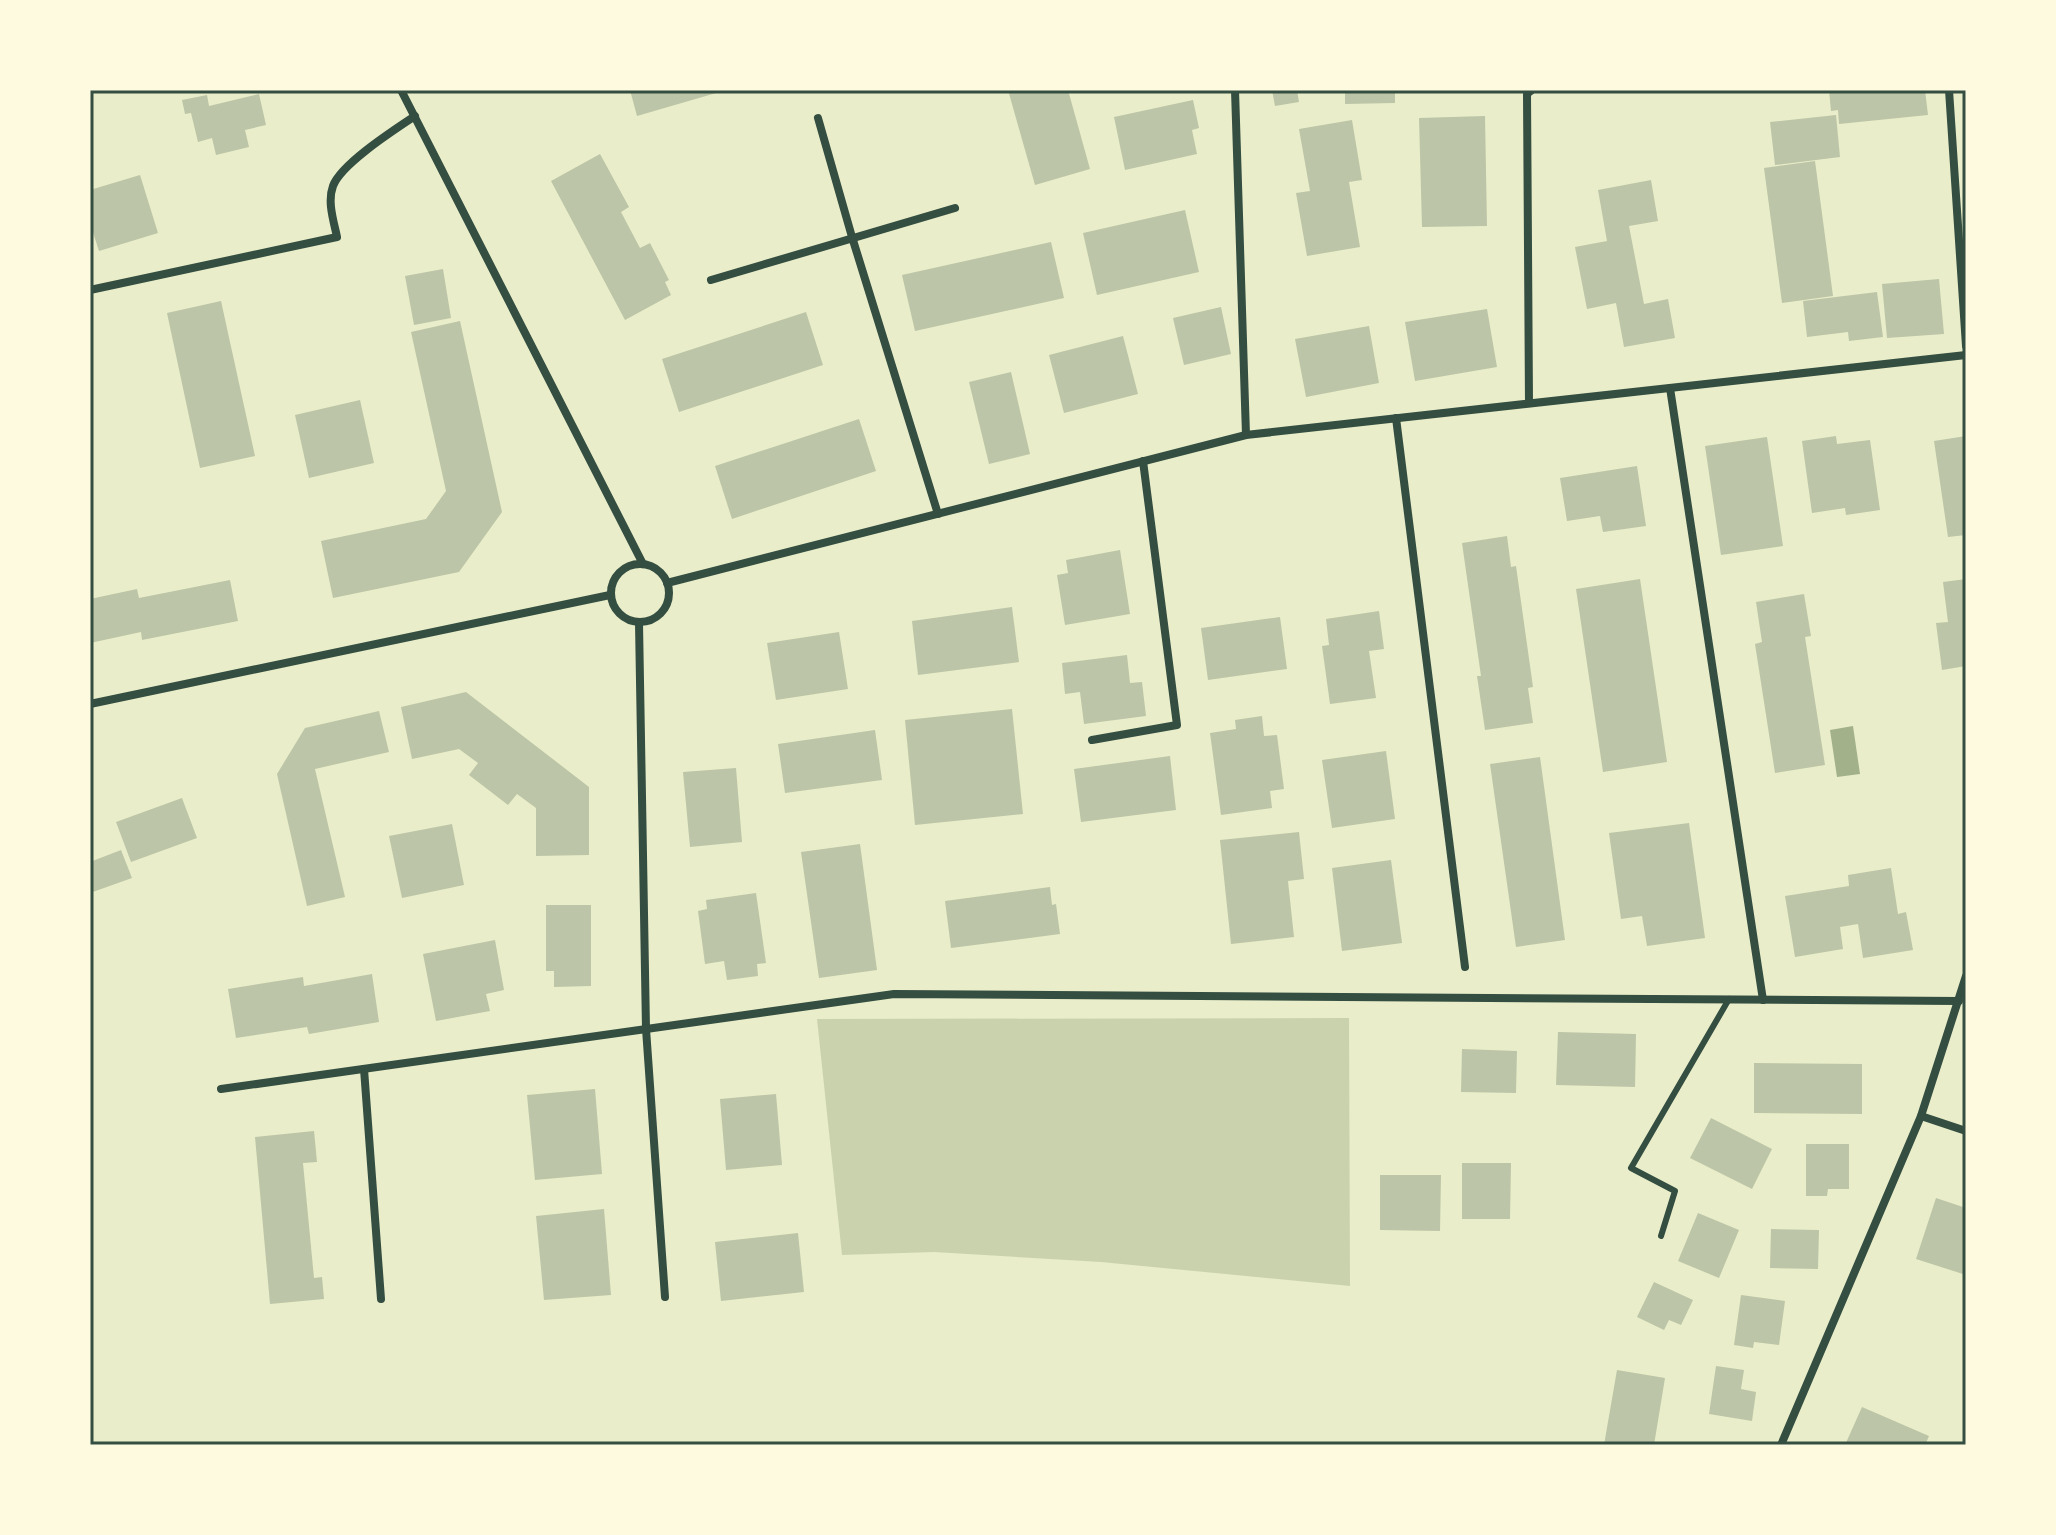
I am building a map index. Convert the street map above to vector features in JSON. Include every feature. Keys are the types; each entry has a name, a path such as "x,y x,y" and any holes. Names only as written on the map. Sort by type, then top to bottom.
{"street":[{"path":"401,90 643,564"},
{"path":"1235,90 1246,435"},
{"path":"1529,403 1527,94 1532,90"},
{"path":"1949,90 1966,346"},
{"path":"90,290 337,237 332,214 333,186 360,155 415,116"},
{"path":"818,118 938,514"},
{"path":"711,280 955,208"},
{"path":"667,583 1246,435 1966,355"},
{"path":"1670,388 1763,1000"},
{"path":"1396,418 1465,967"},
{"path":"1092,740 1177,725 1143,461"},
{"path":"643,564 657,570 667,583 669,592 663,611 648,621 639,623 623,617 612,604 612,585 623,569 643,564"},
{"path":"90,704 610,595"},
{"path":"639,623 646,1029 665,1297"},
{"path":"1781,1445 1921,1116 1966,976"},
{"path":"221,1089 894,994 1959,1001"},
{"path":"364,1069 381,1299"},
{"path":"1921,1116 1966,1131"}],"lane":[{"path":"1661,1236 1675,1191 1631,1168 1729,999"}],"shaded area":[{"path":"1853,726 1860,774 1837,777 1830,730"},
{"path":"1349,1018 1350,1286 1101,1262 934,1252 842,1255 817,1019"}],"building":[{"path":"630,90 723,90 723,91 637,116"},
{"path":"1008,90 1068,90 1090,169 1035,185"},
{"path":"1272,90 1297,90 1299,102 1275,106"},
{"path":"1345,90 1395,90 1395,103 1345,104"},
{"path":"1829,90 1925,90 1928,115 1839,124 1838,110 1831,111"},
{"path":"259,94 266,125 245,130 249,147 216,155 212,138 198,142 191,113 185,114 182,100 207,95 209,106"},
{"path":"1193,100 1199,128 1192,130 1197,154 1125,170 1114,117"},
{"path":"1836,115 1840,157 1775,165 1770,122"},
{"path":"1485,116 1487,226 1422,227 1419,118"},
{"path":"1352,120 1362,180 1349,182 1360,247 1307,256 1296,193 1310,191 1299,129"},
{"path":"600,154 629,207 621,212 640,248 650,243 669,280 665,282 671,295 625,320 551,181"},
{"path":"1815,161 1833,296 1782,303 1764,168"},
{"path":"140,175 158,233 99,251 90,223 90,190"},
{"path":"1651,180 1658,221 1629,226 1644,304 1668,299 1675,338 1624,347 1616,303 1587,309 1575,247 1607,241 1598,190"},
{"path":"1185,210 1199,272 1097,295 1083,233"},
{"path":"1051,242 1064,298 915,331 902,275"},
{"path":"443,269 451,318 414,325 405,276"},
{"path":"1939,279 1944,334 1887,338 1882,284"},
{"path":"1877,292 1883,337 1849,341 1848,332 1807,337 1803,301"},
{"path":"221,301 255,456 200,468 167,313"},
{"path":"1221,307 1231,354 1184,365 1173,318"},
{"path":"1487,309 1497,367 1415,381 1405,322"},
{"path":"806,312 823,365 679,412 662,359"},
{"path":"460,321 502,512 459,572 333,598 321,541 426,519 446,491 411,332"},
{"path":"1369,326 1379,383 1306,397 1295,339"},
{"path":"1123,336 1138,394 1064,413 1049,355"},
{"path":"1011,372 1030,454 989,464 969,382"},
{"path":"360,400 374,463 309,478 295,415"},
{"path":"859,419 876,471 732,519 715,466"},
{"path":"1836,436 1837,444 1870,440 1880,510 1846,515 1845,508 1812,513 1802,441"},
{"path":"1966,436 1966,535 1948,537 1934,441"},
{"path":"1767,437 1783,546 1721,555 1705,446"},
{"path":"1637,466 1646,526 1603,532 1600,516 1567,521 1560,478"},
{"path":"1507,536 1511,567 1516,566 1533,687 1528,688 1533,723 1485,730 1477,676 1481,676 1462,543"},
{"path":"1120,550 1130,614 1065,625 1057,575 1068,573 1066,560"},
{"path":"1640,579 1667,762 1603,772 1576,589"},
{"path":"1966,579 1966,666 1942,670 1936,623 1948,622 1943,582"},
{"path":"230,580 238,621 142,640 141,632 90,643 90,599 137,589 139,598"},
{"path":"1804,594 1811,636 1805,637 1825,765 1775,773 1755,644 1762,642 1756,602"},
{"path":"1012,607 1019,662 918,675 912,621"},
{"path":"1379,611 1384,649 1369,651 1376,698 1330,704 1322,646 1329,645 1326,619"},
{"path":"1280,617 1287,669 1208,680 1201,628"},
{"path":"839,632 848,689 776,700 767,643"},
{"path":"1127,655 1130,683 1142,682 1146,716 1084,724 1080,692 1065,694 1062,663"},
{"path":"466,692 589,787 589,855 536,856 536,808 517,794 508,805 469,775 478,763 459,749 412,759 401,707"},
{"path":"1012,709 1023,814 915,825 905,720"},
{"path":"379,711 389,752 315,769 345,897 307,906 277,774 305,728"},
{"path":"1262,716 1264,736 1277,735 1284,789 1270,791 1272,808 1221,815 1210,733 1236,729 1235,720"},
{"path":"875,730 882,780 785,793 778,744"},
{"path":"1386,751 1395,819 1332,828 1322,760"},
{"path":"1170,756 1176,810 1081,822 1074,769"},
{"path":"1540,757 1565,940 1516,947 1490,764"},
{"path":"736,768 742,842 690,847 683,772"},
{"path":"182,798 197,838 131,862 116,822"},
{"path":"1689,823 1705,938 1647,946 1642,916 1621,919 1609,833"},
{"path":"452,824 464,885 402,898 389,836"},
{"path":"1299,832 1304,879 1288,881 1294,937 1231,944 1220,840"},
{"path":"860,844 877,970 819,978 801,852"},
{"path":"121,850 132,878 90,893 90,862"},
{"path":"1391,860 1402,943 1342,951 1332,868"},
{"path":"1891,868 1898,914 1906,912 1913,950 1863,958 1858,924 1840,927 1843,949 1795,957 1785,896 1849,886 1848,875"},
{"path":"1050,887 1060,934 951,948 945,901"},
{"path":"756,893 766,963 757,964 758,976 727,980 724,961 705,964 698,911 707,909 706,900"},
{"path":"546,905 591,905 591,986 554,987 554,971 546,971"},
{"path":"495,940 504,990 486,994 490,1011 436,1021 423,954"},
{"path":"372,974 379,1022 309,1034 307,1027 236,1038 228,989 303,977 304,986"},
{"path":"1558,1032 1636,1034 1635,1087 1556,1085"},
{"path":"1462,1049 1517,1051 1516,1093 1461,1092"},
{"path":"1754,1063 1862,1064 1862,1114 1754,1113"},
{"path":"595,1089 602,1174 535,1180 527,1095"},
{"path":"776,1094 782,1165 726,1170 720,1099"},
{"path":"1711,1118 1772,1149 1752,1189 1690,1158"},
{"path":"314,1131 317,1162 303,1163 314,1278 322,1277 324,1299 270,1304 255,1137"},
{"path":"1806,1144 1849,1144 1849,1189 1828,1189 1827,1196 1806,1196"},
{"path":"1462,1163 1511,1163 1510,1219 1462,1219"},
{"path":"1380,1175 1441,1175 1440,1231 1380,1230"},
{"path":"1936,1198 1966,1208 1966,1275 1916,1259"},
{"path":"604,1209 611,1295 544,1300 536,1216"},
{"path":"1698,1213 1739,1230 1719,1278 1678,1261"},
{"path":"1771,1229 1819,1230 1818,1269 1770,1268"},
{"path":"798,1233 804,1292 721,1301 715,1242"},
{"path":"1654,1282 1693,1300 1681,1325 1669,1320 1664,1330 1637,1317"},
{"path":"1741,1295 1785,1301 1779,1345 1754,1342 1753,1348 1734,1345"},
{"path":"1716,1366 1744,1370 1741,1389 1756,1392 1752,1421 1709,1414"},
{"path":"1617,1370 1665,1378 1654,1445 1604,1445"},
{"path":"1862,1407 1929,1436 1925,1445 1845,1445"}]}
